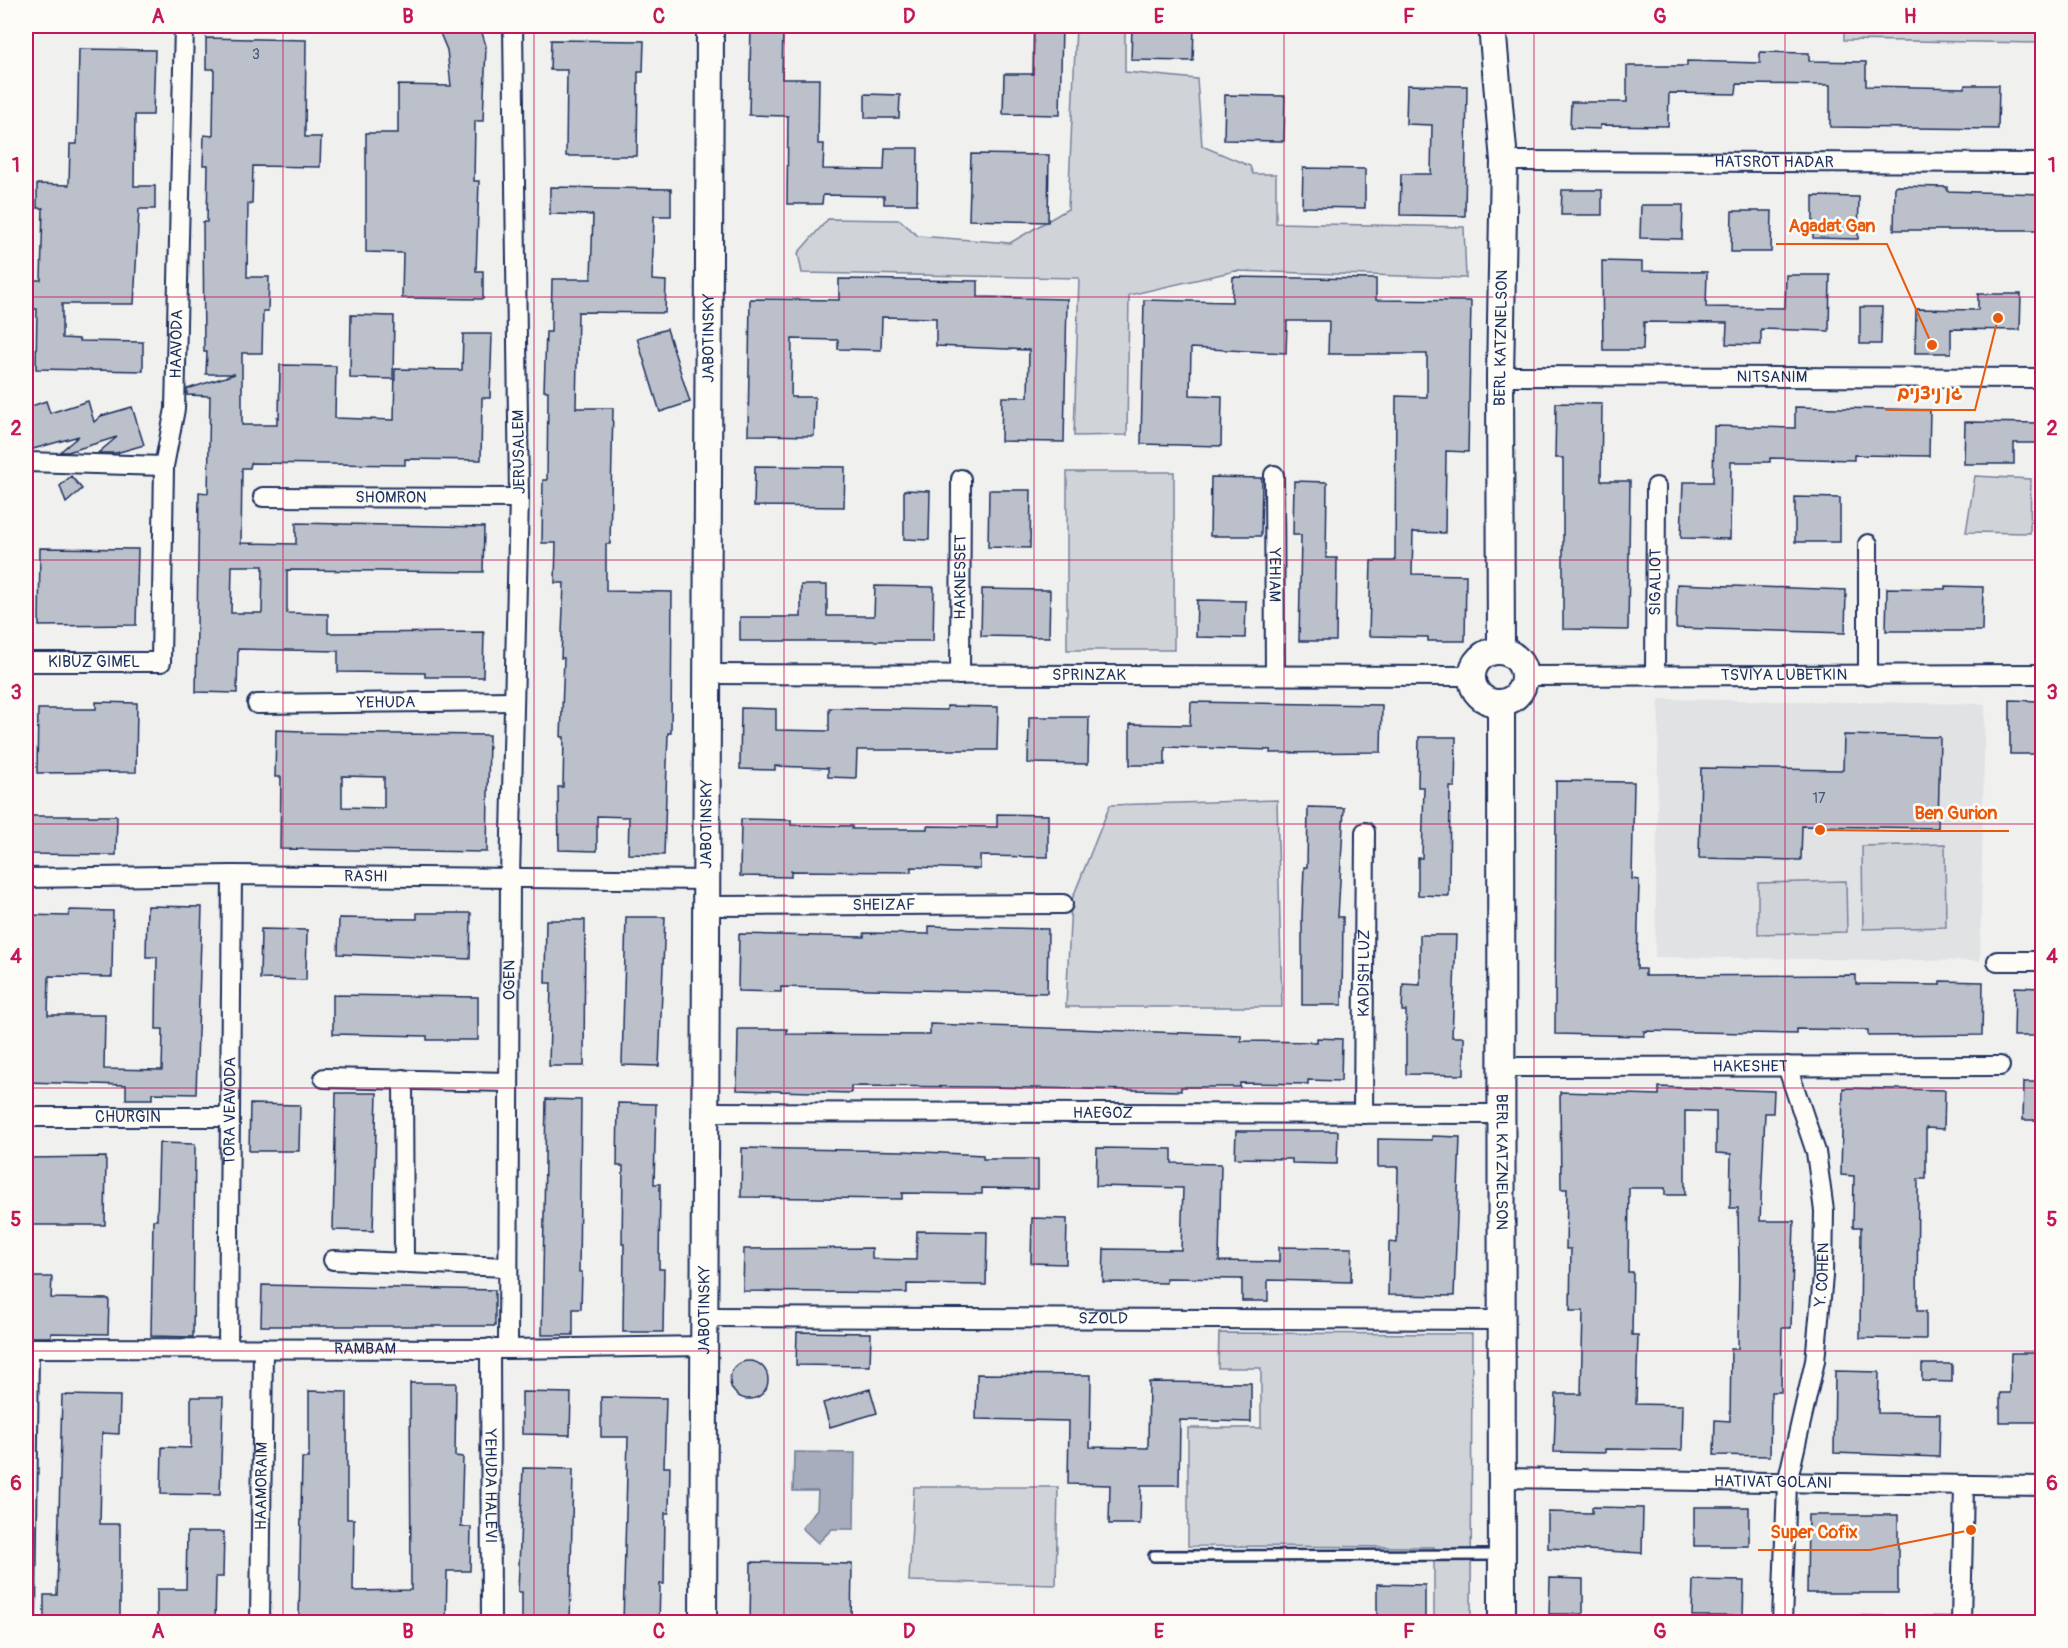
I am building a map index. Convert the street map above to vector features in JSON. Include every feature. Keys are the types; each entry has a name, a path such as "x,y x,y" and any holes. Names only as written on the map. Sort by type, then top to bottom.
{"street":[{"name":"HAAVODA","path":"161,662 164,466 175,409 184,26"},
{"name":"JERUSALEM","path":"510,878 519,498 513,26"},
{"name":"JABOTINSKY","path":"703,1623 710,26"},
{"name":"BERL KATZNELSON","path":"1492,26 1504,161 1500,376 1501,650"},
{"name":"HATSROT HADAR","path":"1504,161 2043,163"},
{"name":"NITSANIM","path":"1500,376 2043,378"},
{"path":"26,462 164,466"},
{"name":"YEHIAM","path":"1274,475 1275,675"},
{"name":"HAKNESSET","path":"960,675 961,479"},
{"name":"SIGALIOT","path":"1655,676 1656,487"},
{"name":"SHOMRON","path":"263,497 519,498"},
{"path":"1868,544 1868,676"},
{"path":"1501,650 1517,659 1524,676 1517,695 1500,703 1484,699 1477,693 1471,676 1476,661 1483,655 1501,650"},
{"name":"KIBUZ GIMEL","path":"26,662 161,662"},
{"name":"SPRINZAK","path":"707,674 1471,676"},
{"name":"TSVIYA LUBETKIN","path":"1524,676 2043,674"},
{"name":"YEHUDA","path":"257,704 514,701"},
{"name":"BERL KATZNELSON","path":"1500,703 1502,1623"},
{"name":"KADISH LUZ","path":"1364,1114 1365,832"},
{"name":"RASHI","path":"26,878 232,875 706,880"},
{"name":"TORA VEAVODA","path":"228,1348 232,875"},
{"name":"OGEN","path":"499,1348 508,1267 510,878"},
{"name":"SHEIZAF","path":"706,906 1063,904"},
{"path":"1997,961 2043,961"},
{"name":"HAKESHET","path":"1501,1066 2000,1066"},
{"name":"Y. COHEN","path":"1782,1623 1787,1484 1815,1361 1823,1276 1824,1211 1816,1152 1787,1066"},
{"path":"324,1078 509,1082"},
{"path":"403,1079 404,1262"},
{"name":"HAEGOZ","path":"705,1112 1501,1114"},
{"name":"CHURGIN","path":"26,1117 229,1117"},
{"path":"333,1260 508,1267"},
{"name":"SZOLD","path":"705,1317 1501,1320"},
{"name":"RAMBAM","path":"27,1348 704,1346"},
{"path":"26,1623 27,1348"},
{"name":"HAAMORAIM","path":"260,1623 263,1348"},
{"name":"YEHUDA HALEVI","path":"491,1623 499,1348"},
{"name":"HATIVAT GOLANI","path":"1501,1478 2043,1486"},
{"path":"1961,1623 1964,1485"}],"lane":[{"path":"1154,1556 1501,1555"}],"shaded area":[{"path":"1076,26 1125,26 1125,72 1197,79 1202,146 1250,166 1253,174 1276,174 1276,223 1464,227 1466,278 1235,271 1129,295 1127,435 1074,436 1079,278 802,273 798,253 828,219 900,220 918,236 1010,243 1068,209"},
{"path":"1844,26 2042,26 2042,43 1844,40"},
{"path":"1067,472 1174,472 1174,650 1067,650"},
{"path":"1975,476 2031,479 2030,533 1966,532"},
{"path":"1659,699 1985,704 1980,961 1655,957"},
{"path":"1277,800 1282,1007 1066,1007 1071,902 1110,805"},
{"path":"1945,844 1946,927 1863,929 1862,846"},
{"path":"1846,881 1847,932 1758,934 1758,883"},
{"path":"1219,1333 1472,1334 1471,1622 1434,1622 1434,1547 1188,1546 1188,1428 1261,1428 1261,1368 1218,1368"},
{"path":"914,1487 1058,1487 1056,1585 909,1581"},
{"path":"1810,1615 1996,1617 1996,1622 1810,1622"}],"water":[{"path":"794,1452 855,1453 854,1529 832,1529 818,1543 802,1528 817,1509 818,1491 793,1491"}],"building":[{"path":"437,26 480,26 486,46 483,121 475,121 474,181 479,181 476,271 483,271 483,299 402,298 403,253 366,252 366,133 398,133 398,85 451,86 447,50"},
{"path":"751,26 783,26 782,79 819,79 818,144 824,144 823,169 884,170 885,148 918,148 917,204 884,204 884,196 823,195 822,204 787,204 788,116 749,115"},
{"path":"1034,26 1062,26 1060,115 1003,114 1004,74 1033,74"},
{"path":"1132,26 1194,26 1193,61 1131,60"},
{"path":"206,38 306,40 305,137 321,137 320,167 253,166 252,204 248,204 247,277 269,277 268,311 263,311 262,353 242,353 242,425 277,425 280,365 336,366 335,418 394,420 395,369 462,370 463,334 492,334 490,398 482,398 481,460 405,459 405,465 251,463 250,468 242,468 241,543 296,544 296,523 484,527 483,572 287,570 287,613 328,614 328,633 484,632 483,677 425,677 425,673 338,672 338,651 238,649 237,693 196,692 199,492 208,493 210,396 187,395 187,389 235,374 206,374 203,222 207,222 208,165 203,165 204,135 213,136 214,69 206,69","holes":["232,566 263,566 262,613 231,613"]},
{"path":"551,40 644,41 643,72 638,72 637,156 566,156 567,70 550,70"},
{"path":"79,49 155,50 153,115 135,115 134,186 155,186 155,209 139,209 134,304 62,304 62,338 79,339 79,341 143,342 143,371 36,369 37,309 31,309 31,280 41,280 43,208 37,208 37,184 69,185 70,144 77,144"},
{"path":"1760,52 1809,53 1809,61 1866,62 1866,86 1965,88 1965,85 1999,85 1998,129 1830,127 1830,85 1737,84 1736,94 1669,93 1668,126 1600,125 1600,129 1570,128 1571,102 1627,102 1627,66 1687,66 1687,61 1760,63"},
{"path":"1407,85 1467,86 1465,216 1400,215 1401,174 1431,174 1432,125 1406,124"},
{"path":"865,94 900,95 899,118 865,118"},
{"path":"1225,95 1285,96 1284,141 1224,140"},
{"path":"971,154 1049,155 1048,222 969,220"},
{"path":"1303,168 1365,169 1365,208 1302,207"},
{"path":"1895,186 1947,187 1947,191 2043,194 2043,230 1894,230"},
{"path":"550,187 671,189 671,216 654,216 652,280 666,281 665,313 578,312 576,408 613,408 610,544 606,544 606,591 672,592 671,733 668,733 664,855 628,854 629,817 597,816 597,851 559,850 558,787 563,787 564,737 561,737 564,658 561,658 564,583 555,583 556,543 542,543 543,480 547,480 548,391 544,391 546,332 551,332 552,279 591,279 593,215 550,214"},
{"path":"1562,190 1602,190 1602,215 1561,215"},
{"path":"1813,196 1859,197 1858,239 1813,238"},
{"path":"1641,205 1683,205 1682,239 1640,238"},
{"path":"1732,211 1772,211 1771,252 1731,252"},
{"path":"1602,261 1642,262 1642,271 1707,272 1706,307 1785,308 1786,275 1830,275 1829,331 1761,329 1761,345 1726,344 1727,323 1644,322 1643,350 1603,350"},
{"path":"1233,277 1376,279 1376,300 1471,301 1468,452 1446,451 1445,533 1413,532 1412,574 1466,575 1465,641 1428,641 1428,637 1369,636 1371,561 1395,561 1396,396 1427,397 1427,354 1328,354 1329,321 1287,321 1286,353 1191,348 1190,395 1222,396 1221,446 1141,444 1144,300 1232,302"},
{"path":"839,279 978,281 978,297 1067,299 1064,442 1001,441 1002,397 1028,397 1029,350 936,346 936,318 882,317 881,350 838,349 838,340 792,339 791,397 815,397 814,436 748,435 750,299 839,300"},
{"path":"1978,294 2021,294 2020,330 1951,329 1951,353 1915,353 1916,309 1978,310"},
{"path":"1860,307 1882,307 1881,344 1860,344"},
{"path":"351,315 394,316 393,379 350,378"},
{"path":"667,329 690,402 660,412 637,338"},
{"path":"46,401 50,413 88,401 94,422 101,416 132,407 144,445 116,453 98,453 117,437 68,452 60,452 79,436 26,451 26,408"},
{"path":"1556,403 1602,404 1601,481 1630,481 1628,630 1563,629 1563,458 1555,458"},
{"path":"1795,407 1930,410 1929,456 1854,455 1854,460 1770,458 1770,462 1731,462 1730,539 1681,538 1683,482 1713,482 1714,426 1795,428"},
{"path":"1965,422 2043,423 2043,443 2014,443 2014,464 1964,464"},
{"path":"755,466 845,467 844,507 754,506"},
{"path":"71,476 82,489 66,503 60,486"},
{"path":"1211,477 1262,478 1261,536 1210,536"},
{"path":"1294,481 1327,482 1326,558 1337,558 1336,641 1299,641 1301,535 1293,535"},
{"path":"904,490 930,491 929,540 904,539"},
{"path":"989,490 1031,490 1030,548 988,547"},
{"path":"1795,497 1840,498 1840,542 1795,542"},
{"path":"40,548 138,549 136,625 39,626"},
{"path":"1677,584 1846,590 1845,633 1676,628"},
{"path":"801,585 827,585 827,616 874,616 875,586 934,587 933,641 740,641 740,617 801,617"},
{"path":"1945,586 1983,587 1982,631 1886,631 1887,588 1945,589"},
{"path":"982,589 1050,590 1049,637 981,636"},
{"path":"1197,600 1246,601 1245,638 1196,637"},
{"path":"2010,700 2043,701 2043,754 2010,754"},
{"path":"96,702 137,703 136,772 37,773 38,709 96,709"},
{"path":"1191,702 1382,705 1381,752 1270,753 1271,750 1165,747 1165,765 1130,765 1130,724 1190,725"},
{"path":"947,706 998,707 997,750 857,750 856,778 828,777 828,768 775,766 775,770 740,769 741,708 776,709 776,730 829,731 829,708 947,710"},
{"path":"1029,717 1089,717 1088,764 1028,763"},
{"path":"276,730 302,731 302,733 489,735 487,852 280,849 281,777 275,777","holes":["342,776 384,777 384,808 342,807"]},
{"path":"1844,735 1940,737 1938,828 1802,826 1801,860 1699,858 1701,768 1843,770"},
{"path":"1419,737 1456,737 1455,787 1450,787 1449,896 1418,895 1418,858 1422,858 1424,787 1418,787"},
{"path":"1556,781 1634,782 1632,879 1639,880 1637,969 1645,969 1645,976 1856,975 1856,984 1940,985 1940,981 1983,982 1982,1035 1868,1036 1868,1030 1797,1029 1797,1034 1644,1031 1644,1036 1555,1034"},
{"path":"1308,807 1344,808 1338,917 1343,917 1342,1005 1302,1005 1302,916 1304,867 1307,867"},
{"path":"997,814 1048,815 1048,857 980,856 980,869 911,867 911,872 791,871 791,877 740,876 741,819 791,820 791,825 852,826 852,829 927,829 927,826 997,827"},
{"path":"26,816 117,816 116,855 26,854"},
{"path":"147,906 202,907 196,1094 152,1093 152,1099 126,1099 126,1085 26,1082 26,915 69,916 70,910 113,911 112,977 49,976 48,1015 105,1015 104,1069 162,1070 163,1029 156,1029 157,957 146,957"},
{"path":"417,913 471,913 470,959 338,954 339,918 417,919"},
{"path":"626,917 665,917 659,1066 622,1065"},
{"path":"546,920 585,920 584,1066 549,1066 551,983 545,983"},
{"path":"929,926 1048,929 1047,993 781,987 781,992 738,991 739,934 864,937 864,933 929,934"},
{"path":"261,929 307,930 306,980 260,979"},
{"path":"1420,935 1456,935 1452,1037 1464,1037 1464,1075 1406,1074 1406,1011 1402,1011 1403,984 1420,985"},
{"path":"2015,987 2043,988 2043,1036 2014,1036"},
{"path":"333,995 478,997 478,1040 427,1040 427,1036 333,1034"},
{"path":"930,1024 1241,1035 1241,1041 1317,1042 1317,1038 1342,1039 1341,1081 1308,1080 1308,1084 1240,1083 1240,1087 1181,1087 1181,1091 851,1086 851,1093 737,1090 738,1029 787,1029 787,1034 930,1035"},
{"path":"2024,1082 2043,1082 2043,1120 2023,1120"},
{"path":"1659,1087 1774,1091 1773,1113 1765,1113 1760,1221 1794,1221 1791,1328 1782,1328 1781,1392 1771,1392 1770,1456 1714,1455 1715,1420 1730,1421 1731,1349 1738,1349 1738,1208 1730,1208 1731,1154 1716,1153 1716,1112 1685,1111 1685,1195 1665,1195 1665,1188 1629,1188 1628,1272 1633,1272 1632,1335 1638,1335 1636,1404 1683,1405 1682,1450 1605,1449 1605,1453 1554,1452 1556,1394 1581,1394 1583,1311 1570,1311 1571,1249 1566,1249 1567,1189 1561,1189 1560,1092 1659,1095"},
{"path":"1843,1088 1945,1090 1944,1129 1926,1128 1926,1179 1918,1179 1917,1311 1926,1311 1926,1339 1860,1338 1861,1227 1853,1227 1854,1176 1841,1175"},
{"path":"336,1093 377,1093 373,1231 333,1230"},
{"path":"546,1099 581,1100 579,1272 582,1272 581,1309 573,1309 573,1335 542,1335"},
{"path":"618,1103 656,1104 654,1184 660,1184 659,1269 664,1269 663,1332 623,1332 623,1166 617,1166"},
{"path":"250,1104 300,1105 299,1151 249,1151"},
{"path":"1236,1131 1338,1131 1337,1164 1292,1163 1292,1159 1235,1158"},
{"path":"1432,1136 1460,1137 1454,1296 1388,1295 1389,1242 1397,1243 1398,1167 1378,1167 1378,1139 1432,1140"},
{"path":"159,1143 195,1144 193,1337 151,1336 153,1220 157,1220"},
{"path":"742,1148 903,1151 983,1155 983,1159 1038,1159 1038,1189 982,1188 982,1194 902,1193 902,1199 741,1197"},
{"path":"1097,1148 1172,1149 1172,1163 1221,1164 1219,1261 1279,1262 1279,1247 1352,1248 1351,1282 1268,1280 1268,1301 1242,1301 1242,1279 1166,1278 1166,1283 1103,1282 1104,1249 1181,1250 1183,1188 1096,1186"},
{"path":"106,1157 105,1225 26,1225 26,1158"},
{"path":"1032,1218 1067,1219 1066,1264 1031,1263"},
{"path":"917,1231 987,1232 986,1285 907,1284 907,1293 743,1291 744,1249 872,1248 872,1259 916,1260"},
{"path":"26,1277 52,1277 51,1298 109,1299 108,1334 51,1333 51,1337 26,1337"},
{"path":"262,1285 495,1290 495,1326 261,1326"},
{"path":"797,1332 871,1333 870,1366 796,1365"},
{"path":"2011,1353 2043,1353 2042,1422 2000,1422 2000,1393 2010,1393"},
{"path":"749,1361 756,1362 762,1367 767,1373 767,1387 762,1393 756,1398 749,1399 742,1398 736,1393 731,1387 730,1380 731,1373 736,1367 742,1362"},
{"path":"1922,1364 1952,1364 1952,1382 1922,1381"},
{"path":"1835,1371 1879,1372 1878,1413 1940,1414 1939,1457 1834,1453"},
{"path":"977,1374 1091,1375 1090,1447 1148,1448 1149,1382 1251,1383 1251,1422 1180,1420 1179,1485 1141,1485 1140,1524 1109,1524 1110,1485 1068,1484 1069,1421 976,1419"},
{"path":"410,1383 456,1383 455,1456 463,1457 461,1527 471,1527 470,1571 447,1571 446,1623 299,1623 302,1458 309,1458 309,1391 347,1392 347,1519 354,1519 353,1591 411,1590"},
{"path":"870,1389 877,1413 830,1427 823,1403"},
{"path":"522,1392 571,1393 570,1435 522,1434"},
{"path":"62,1395 120,1396 119,1434 102,1433 100,1524 120,1524 120,1623 44,1623 44,1595 57,1595"},
{"path":"191,1397 223,1397 220,1495 161,1494 162,1447 191,1448"},
{"path":"601,1397 666,1398 664,1467 670,1467 669,1513 665,1513 664,1584 660,1584 659,1623 623,1623 628,1437 601,1437"},
{"path":"523,1468 573,1469 570,1623 522,1623 522,1592 518,1592"},
{"path":"1592,1507 1643,1508 1642,1553 1548,1548 1548,1512 1592,1513"},
{"path":"1694,1507 1749,1507 1749,1546 1694,1546"},
{"path":"1808,1515 1898,1515 1898,1593 1807,1593"},
{"path":"187,1532 224,1532 223,1577 216,1577 215,1623 157,1623 157,1589 186,1589"},
{"path":"751,1562 852,1564 851,1623 750,1623"},
{"path":"1550,1578 1583,1579 1583,1614 1549,1614"},
{"path":"1693,1580 1744,1581 1743,1616 1692,1616"},
{"path":"1377,1584 1425,1585 1425,1623 1377,1623"}],"place":[{"name":"גן ניצנים","path":"1998,318"},
{"name":"Agadat Gan","path":"1932,345"},
{"name":"Ben Gurion","path":"1820,830"},
{"name":"Super Cofix","path":"1971,1530"}]}
